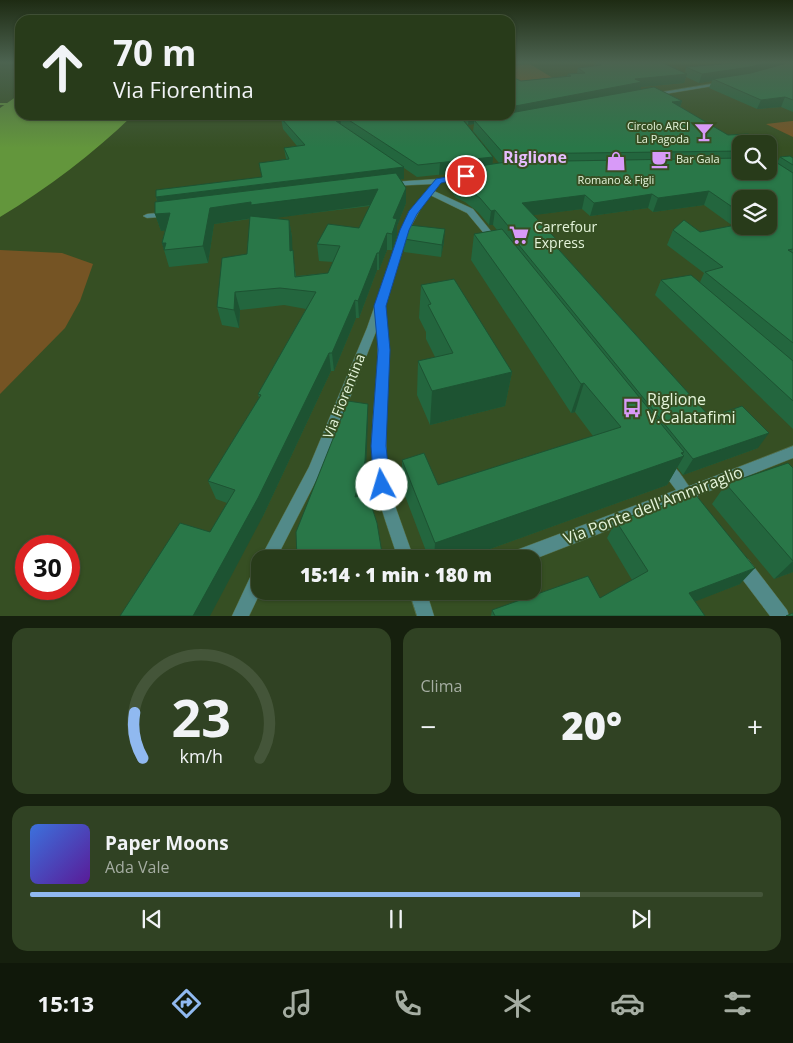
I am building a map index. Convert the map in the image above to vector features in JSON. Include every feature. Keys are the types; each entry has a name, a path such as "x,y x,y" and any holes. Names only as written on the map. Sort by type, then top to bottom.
{"street":[{"path":"641,96 674,91"},
{"path":"407,176 415,181"},
{"path":"381,185 415,181 438,181 466,176"},
{"name":"Via Fiorentina","path":"273,550 314,469 380,306 405,230 413,213 438,181"},
{"path":"429,192 470,211 498,246"},
{"path":"148,216 176,213"},
{"path":"380,306 384,350 379,412 380,470 386,500 403,550"},
{"name":"Via Ponte dell'Ammiraglio","path":"537,550 793,452"},
{"path":"661,460 703,515"},
{"path":"733,554 781,616"},
{"path":"240,616 251,593"},
{"path":"423,600 426,616"}],"shaded area":[{"path":"15,98 15,120 127,120 70,170 0,217 0,108"},
{"path":"792,121 793,137 766,124"},
{"path":"0,250 62,253 93,264 80,301 65,328 0,394"}],"building":[{"path":"515,91 596,91 515,106"},
{"path":"633,91 661,91 682,101 672,102 728,135 748,134 750,135 732,135 732,151 504,154 474,120 515,120 515,112"},
{"path":"740,91 793,91 793,100 785,97 761,100"},
{"path":"283,120 336,120 404,167 156,197 156,190 262,177 259,163 289,159 284,148 305,145"},
{"path":"349,120 463,120 493,157 418,165"},
{"path":"790,156 793,158 793,165 780,157"},
{"path":"732,158 732,180 777,180 777,163 793,173 793,249 788,250 793,253 793,343 705,272 723,267 673,230 684,220 700,232 732,226 732,235 777,235 777,190 732,190 732,207 709,191 658,198 652,194 594,203 585,195 522,203 556,239 550,240 710,417 742,406 769,433 693,459 514,239 518,238 495,210 491,211 480,198 457,184 447,171 506,162"},
{"path":"396,173 406,188 393,218 397,219 392,234 387,233 358,301 355,300 332,353 329,353 258,498 193,616 120,616 180,523 210,532 235,490 208,481 261,395 258,394 316,292 280,288 235,292 234,310 217,307 222,258 247,254 250,216 289,220 290,251 293,250 295,277 328,273 340,246 317,244 328,224 359,228 378,189 251,205 251,202 210,208 203,246 164,250 166,243 162,243 170,213 155,214 155,202"},
{"path":"409,225 445,229 442,245 404,239"},
{"path":"502,229 684,452 681,453 684,456 435,543 402,460 424,453 438,485 621,427 584,383 581,384 474,234"},
{"path":"691,275 793,361 793,401 661,280"},
{"path":"454,279 512,372 432,391 418,361 453,353 428,305 431,304 421,285"},
{"path":"348,401 368,404 365,461 355,497 368,495 377,523 382,550 297,550 296,532"},
{"path":"788,463 793,468 793,561 726,484"},
{"path":"695,494 755,568 689,593 705,616 495,616 492,610 520,600 541,600 541,593 588,576 600,598 648,571 616,521"}],"waterway":[{"path":"0,104 7,104"}],"place":[{"name":"Circolo ARCI La Pagoda","path":"704,132"},
{"name":"Bar Gala","path":"661,159"},
{"name":"Romano & Figli","path":"616,161"},
{"name":"Carrefour Express","path":"519,235"},
{"name":"Riglione V.Calatafimi","path":"632,408"}],"district":[{"name":"Riglione","path":"535,157"}],"route":[{"path":"382,485 379,412 384,350 380,306 405,230 413,213 438,181 466,176"}]}
